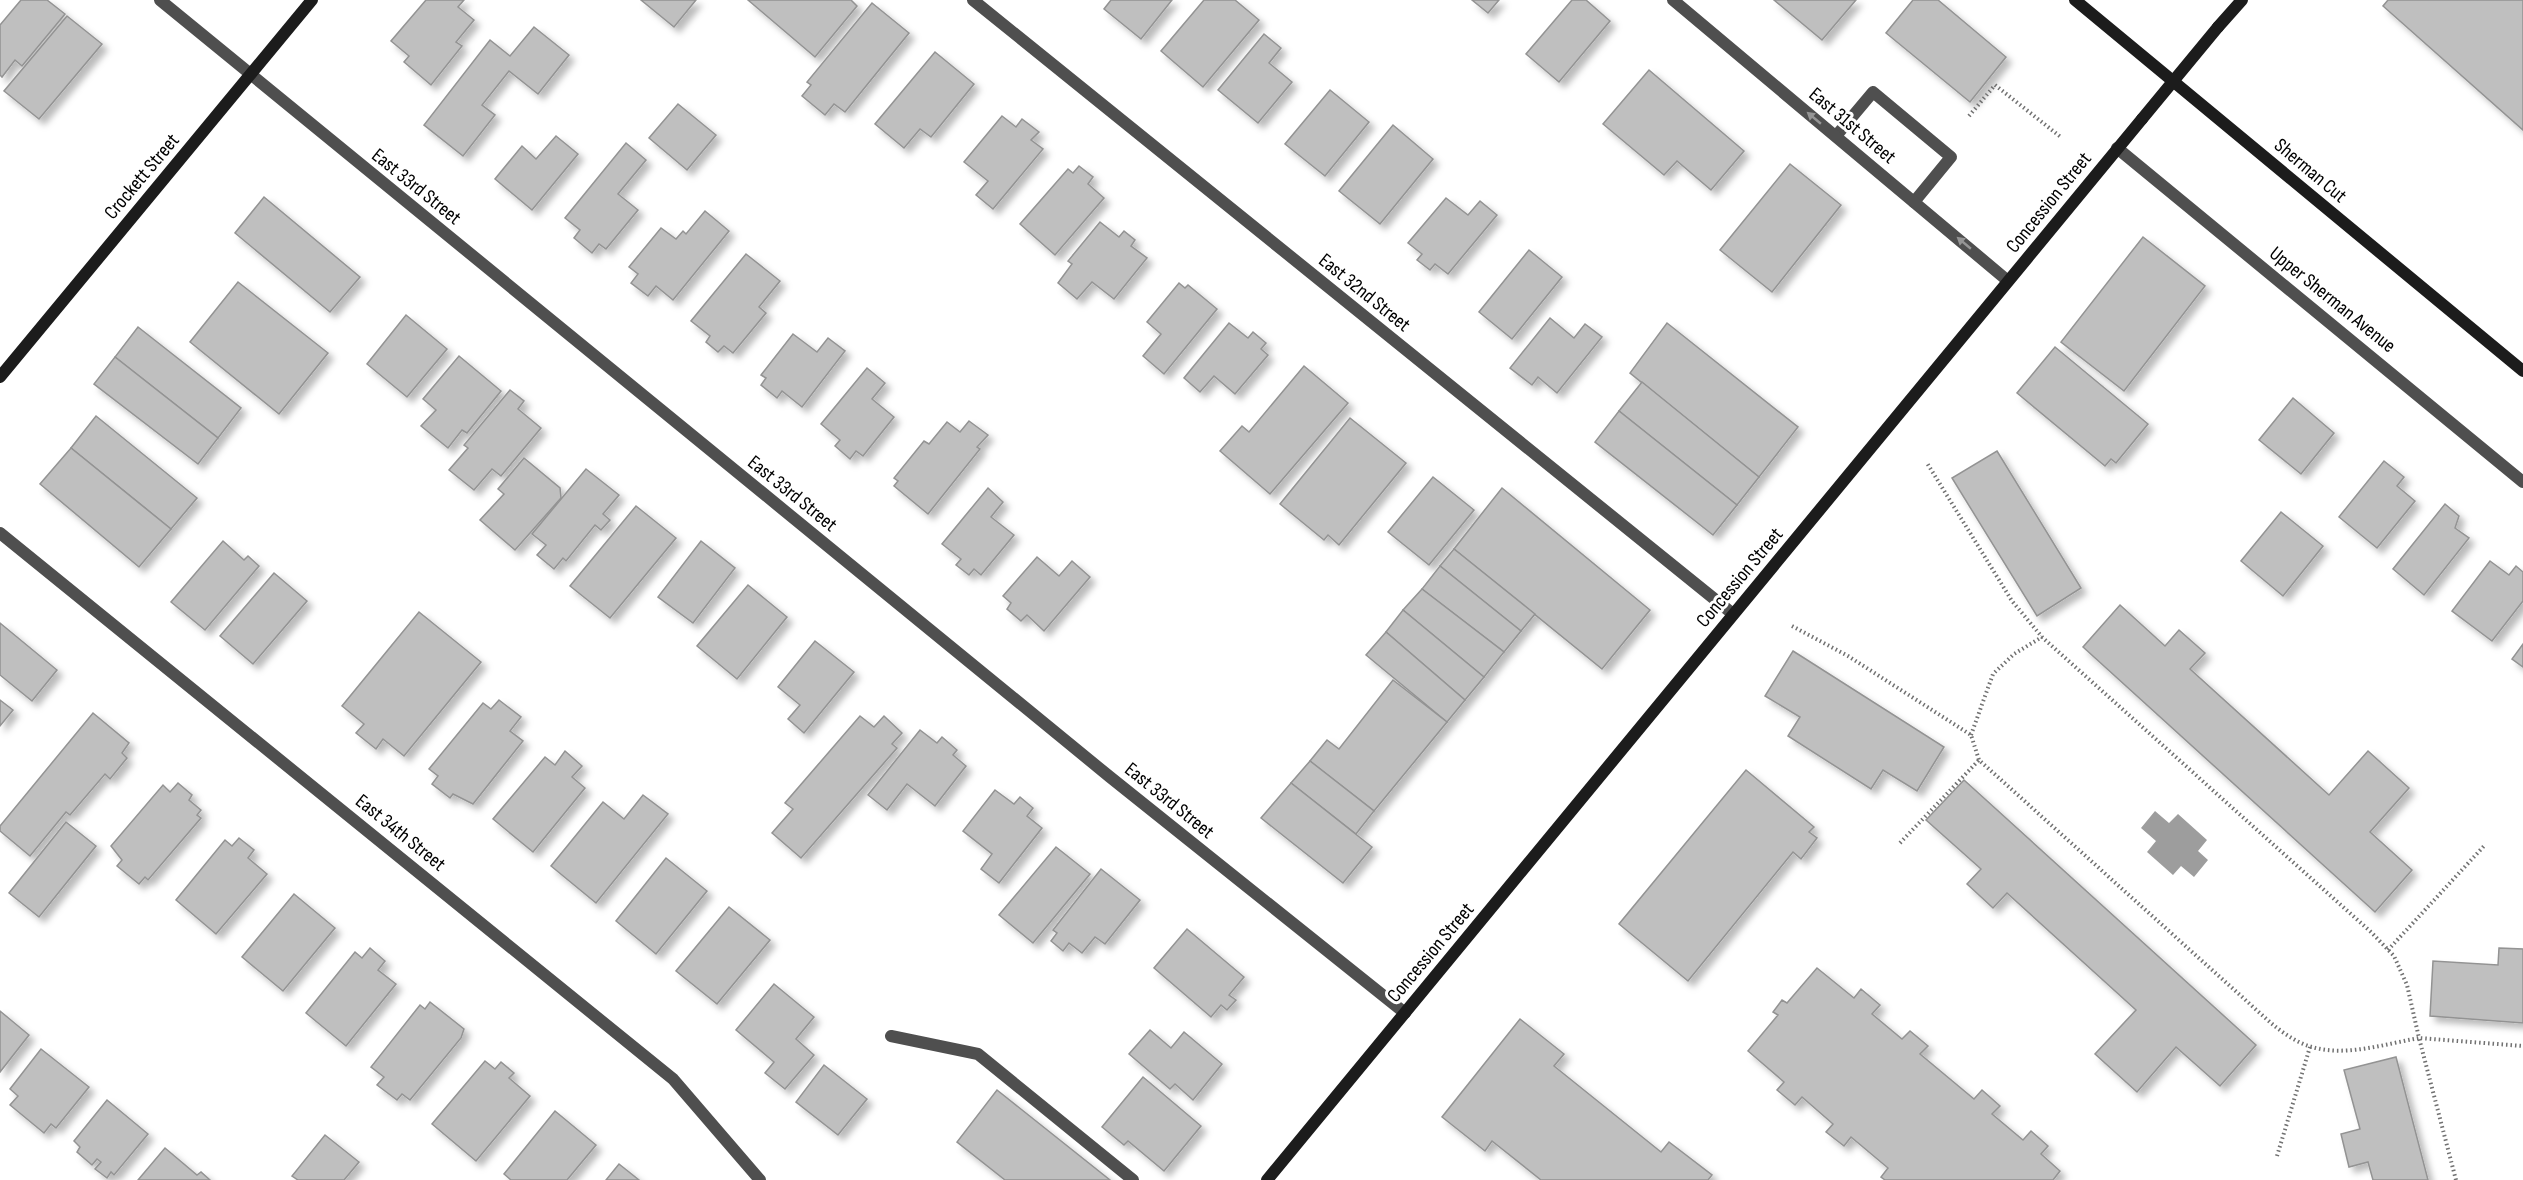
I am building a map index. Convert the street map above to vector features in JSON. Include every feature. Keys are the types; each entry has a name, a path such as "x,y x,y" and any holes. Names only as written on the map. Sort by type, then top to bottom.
{"main road":[{"name":"Crockett Street","path":"0,376 312,0"},
{"name":"Sherman Cut","path":"2075,0 2523,371"},
{"name":"Concession Street","path":"1267,1180 2117,148 2242,0"}],"street":[{"name":"East 33rd Street","path":"160,0 1110,777 1406,1012"},
{"name":"East 32nd Street","path":"973,0 1733,614"},
{"name":"East 31st Street","path":"1673,0 2008,281"},
{"path":"1836,136 1873,92 1942,150 1950,157 1914,202"},
{"name":"Upper Sherman Avenue","path":"2117,148 2523,482"},
{"name":"East 34th Street","path":"0,533 673,1079 760,1180"},
{"path":"891,1036 978,1054 1133,1180"}],"path":[{"path":"1969,116 1995,85 2062,138"},
{"path":"1926,463 2012,601 2042,637 2372,933 2394,956 2407,985 2456,1180"},
{"path":"1792,626 1848,656 1971,735"},
{"path":"2042,637 2014,654 1993,674 1971,735 1979,760 2271,1023 2289,1037 2310,1047 2349,1050 2419,1038 2523,1046"},
{"path":"1900,843 1979,760"},
{"path":"2388,950 2484,846"},
{"path":"2277,1156 2310,1047"}],"shaded area":[{"path":"2155,811 2169,823 2178,814 2207,840 2198,851 2208,860 2194,877 2181,866 2173,875 2147,852 2156,841 2141,828"}],"building":[{"path":"21,0 47,0 65,14 22,66 15,60 2,77 0,75 0,25"},
{"path":"426,0 464,0 458,7 474,20 456,42 462,46 431,85 404,62 409,56 391,41"},
{"path":"641,0 696,0 674,27"},
{"path":"748,0 851,0 857,6 815,57"},
{"path":"1111,0 1172,0 1141,39 1104,9"},
{"path":"1204,0 1235,0 1259,20 1203,87 1161,51"},
{"path":"1472,0 1499,0 1488,13"},
{"path":"1572,0 1586,0 1610,21 1559,82 1526,54"},
{"path":"1774,0 1856,0 1822,40"},
{"path":"1913,0 1938,0 2006,57 1970,102 1886,33"},
{"path":"2388,0 2523,0 2523,130 2383,6"},
{"path":"872,3 909,33 845,112 834,104 825,115 802,96 811,85 807,82"},
{"path":"67,16 102,44 39,119 4,91"},
{"path":"534,27 569,55 538,94 509,71 482,105 495,115 463,156 424,125 490,40 510,56"},
{"path":"1264,34 1281,48 1269,63 1292,82 1258,123 1218,90"},
{"path":"935,52 974,84 931,137 920,129 904,148 875,124"},
{"path":"1649,70 1744,151 1711,190 1677,161 1664,175 1603,124"},
{"path":"1330,90 1369,122 1325,176 1285,144"},
{"path":"678,104 716,135 687,170 649,138"},
{"path":"1002,116 1016,127 1022,119 1039,132 1031,140 1043,149 993,209 976,195 988,181 964,162"},
{"path":"1393,125 1433,159 1380,224 1339,191"},
{"path":"556,136 578,154 532,210 495,179 522,146 536,159"},
{"path":"626,143 646,160 618,194 638,210 606,249 599,244 592,253 574,238 580,230 565,218"},
{"path":"1790,164 1841,205 1772,292 1720,250"},
{"path":"1079,166 1093,177 1088,184 1104,198 1055,255 1020,224 1068,169 1073,173"},
{"path":"264,197 360,277 330,312 235,233"},
{"path":"1446,198 1468,215 1480,201 1497,215 1448,274 1435,264 1430,270 1417,260 1422,254 1408,243"},
{"path":"705,211 729,231 673,300 656,286 648,296 631,283 638,274 629,267 661,228 676,239 683,231 686,234"},
{"path":"1100,222 1119,237 1124,231 1135,240 1131,246 1147,258 1114,299 1092,282 1077,299 1058,283 1072,264 1068,261"},
{"path":"2143,237 2205,286 2124,391 2061,342"},
{"path":"1529,250 1562,277 1512,339 1479,312"},
{"path":"746,254 780,281 759,307 766,313 733,353 724,346 718,352 706,342 710,336 691,321"},
{"path":"238,282 328,353 279,414 190,342"},
{"path":"1179,283 1185,288 1188,285 1217,309 1164,374 1143,356 1161,334 1147,322"},
{"path":"406,315 447,349 407,397 367,364"},
{"path":"1550,318 1574,338 1585,324 1602,337 1557,393 1538,377 1532,385 1510,368"},
{"path":"1229,323 1248,338 1253,332 1266,343 1261,349 1268,355 1235,394 1214,376 1200,392 1184,378"},
{"path":"1667,323 1798,427 1759,477 1630,373"},
{"path":"138,327 241,408 218,438 115,357"},
{"path":"793,334 817,352 828,338 845,351 802,407 782,391 777,398 761,385 766,378 761,375"},
{"path":"2055,347 2148,424 2116,463 2111,459 2105,466 2017,393"},
{"path":"459,356 501,391 467,433 462,430 448,448 421,426 436,410 423,399"},
{"path":"115,357 218,438 198,464 94,384"},
{"path":"1304,366 1348,403 1270,494 1220,451 1242,426 1249,432"},
{"path":"867,368 885,383 872,399 894,417 863,456 856,451 850,459 835,446 840,440 821,424"},
{"path":"1642,382 1759,477 1737,505 1619,411"},
{"path":"510,390 524,401 518,409 541,428 501,476 492,469 474,490 449,470 468,448 464,445"},
{"path":"2293,398 2334,433 2301,474 2259,440"},
{"path":"1619,411 1737,505 1713,535 1595,442"},
{"path":"96,416 197,498 171,529 71,448"},
{"path":"1350,418 1406,463 1339,545 1328,535 1324,540 1280,504"},
{"path":"969,421 988,435 977,447 980,449 928,514 894,486 898,481 894,478 924,441 929,444 947,422 960,432"},
{"path":"71,448 171,529 139,567 40,484"},
{"path":"1997,451 2081,588 2037,616 1952,478"},
{"path":"524,458 560,488 561,498 515,550 480,520 504,494 498,489"},
{"path":"2384,461 2404,477 2397,486 2415,501 2377,548 2339,517"},
{"path":"586,469 619,495 603,514 610,520 601,530 595,525 566,561 563,558 554,569 537,555 546,545 532,534"},
{"path":"1433,477 1474,510 1429,565 1388,532"},
{"path":"988,488 1003,502 991,517 1014,535 981,575 974,569 969,575 956,565 961,559 942,544"},
{"path":"1502,488 1650,610 1602,669 1454,549"},
{"path":"2445,504 2459,516 2455,528 2469,538 2424,595 2393,569"},
{"path":"636,506 676,538 610,618 570,586"},
{"path":"2281,512 2323,546 2283,596 2241,561"},
{"path":"223,541 244,560 248,556 259,566 205,630 171,602"},
{"path":"701,541 735,568 693,623 658,597"},
{"path":"1454,549 1535,614 1521,631 1440,566"},
{"path":"1037,557 1059,576 1072,561 1090,577 1044,631 1027,615 1021,621 1007,609 1011,603 1003,596"},
{"path":"2490,561 2509,575 2516,566 2523,572 2523,601 2492,641 2452,611"},
{"path":"1440,566 1521,631 1504,652 1422,589"},
{"path":"274,573 307,601 253,664 220,636"},
{"path":"748,585 787,617 737,679 697,646"},
{"path":"1422,589 1504,652 1484,677 1403,610"},
{"path":"2120,605 2165,646 2179,630 2205,653 2190,669 2329,795 2368,751 2409,788 2370,832 2412,870 2375,912 2083,647"},
{"path":"1403,610 1484,677 1465,700 1386,632"},
{"path":"419,612 481,662 404,756 383,739 376,749 356,733 364,724 342,706"},
{"path":"0,623 57,670 32,701 0,675"},
{"path":"1386,632 1465,700 1447,722 1366,655"},
{"path":"815,641 854,672 804,733 788,719 800,705 778,687"},
{"path":"2523,644 2523,667 2512,659"},
{"path":"1793,651 1944,747 1917,791 1883,770 1871,789 1788,736 1800,717 1765,696"},
{"path":"1393,680 1447,722 1374,811 1310,761 1327,740 1339,749"},
{"path":"0,700 13,710 0,726"},
{"path":"499,700 521,717 510,731 523,741 473,804 453,794 450,798 432,784 438,776 429,769 483,703 491,709"},
{"path":"93,713 129,743 122,753 127,758 110,779 105,774 70,815 66,812 30,856 0,831 0,826"},
{"path":"860,716 874,727 884,716 902,733 892,744 897,748 801,858 772,833 793,809 785,803"},
{"path":"920,730 937,743 942,737 957,750 953,755 966,766 935,806 907,784 887,810 868,795"},
{"path":"565,751 582,766 572,777 585,788 533,852 493,819 545,757 555,765"},
{"path":"1310,761 1374,811 1356,834 1291,783"},
{"path":"1746,770 1814,827 1809,832 1817,838 1801,859 1793,852 1688,981 1619,924"},
{"path":"1964,780 2256,1045 2220,1086 2176,1047 2137,1092 2095,1054 2136,1010 2007,893 1993,908 1967,884 1981,869 1926,820"},
{"path":"178,783 192,795 189,800 201,810 197,815 201,818 148,880 145,877 139,884 117,866 122,860 111,846 163,785 170,792"},
{"path":"1291,783 1372,847 1343,883 1261,818"},
{"path":"995,790 1014,804 1020,797 1033,808 1027,816 1042,828 999,883 981,869 992,854 963,831"},
{"path":"643,795 668,814 596,903 551,866 603,802 624,819"},
{"path":"66,822 96,846 39,917 9,893"},
{"path":"239,838 254,850 248,858 267,874 216,934 176,900 225,840 232,846"},
{"path":"1056,847 1090,874 1033,943 999,915"},
{"path":"666,858 707,891 656,954 616,921"},
{"path":"1101,869 1140,900 1105,944 1095,937 1082,953 1069,943 1063,951 1051,941 1057,933 1053,930"},
{"path":"294,894 335,928 283,991 242,957"},
{"path":"729,907 770,940 717,1004 676,971"},
{"path":"1187,929 1244,977 1229,995 1236,1000 1227,1010 1221,1005 1211,1017 1154,968"},
{"path":"370,948 385,961 378,970 396,984 346,1046 306,1013 355,952 362,958"},
{"path":"2499,948 2523,949 2523,1023 2430,1016 2433,961 2498,965"},
{"path":"1817,968 1854,998 1861,989 1880,1005 1872,1014 1902,1039 1910,1031 1928,1046 1920,1054 1974,1099 1982,1090 2000,1106 1992,1114 2023,1140 2031,1131 2048,1146 2041,1154 2060,1171 2053,1180 1885,1180 1881,1177 1888,1168 1851,1137 1844,1146 1826,1132 1833,1124 1802,1097 1795,1105 1777,1090 1784,1082 1748,1051 1778,1015 1773,1012 1782,1000 1787,1003"},
{"path":"774,984 814,1017 796,1039 814,1055 785,1089 765,1073 774,1062 736,1030"},
{"path":"430,1002 464,1029 461,1038 410,1100 402,1094 397,1100 377,1085 384,1077 371,1067 420,1005 425,1009"},
{"path":"0,1011 29,1035 0,1072"},
{"path":"1520,1019 1564,1054 1554,1066 1661,1152 1669,1142 1712,1175 1708,1180 1541,1180 1492,1141 1485,1151 1442,1117"},
{"path":"1150,1030 1171,1048 1184,1032 1222,1064 1193,1100 1175,1084 1170,1089 1129,1054"},
{"path":"41,1049 89,1087 56,1128 51,1124 44,1133 10,1105 18,1096 10,1089"},
{"path":"2396,1057 2428,1180 2373,1180 2368,1162 2349,1167 2341,1134 2360,1129 2344,1070"},
{"path":"485,1061 495,1069 501,1062 514,1073 509,1078 530,1096 476,1161 432,1124"},
{"path":"824,1065 867,1099 838,1135 796,1102"},
{"path":"1143,1077 1201,1126 1164,1171 1128,1141 1124,1145 1102,1127"},
{"path":"997,1090 1110,1180 1005,1180 957,1142"},
{"path":"107,1100 148,1134 114,1175 111,1172 107,1178 95,1169 101,1162 97,1159 92,1165 77,1152 80,1147 74,1141"},
{"path":"555,1111 596,1145 567,1180 511,1180 504,1174"},
{"path":"325,1135 359,1162 344,1180 298,1180 292,1176"},
{"path":"165,1148 197,1175 201,1172 210,1180 138,1180"},
{"path":"619,1164 639,1180 606,1180"}]}
